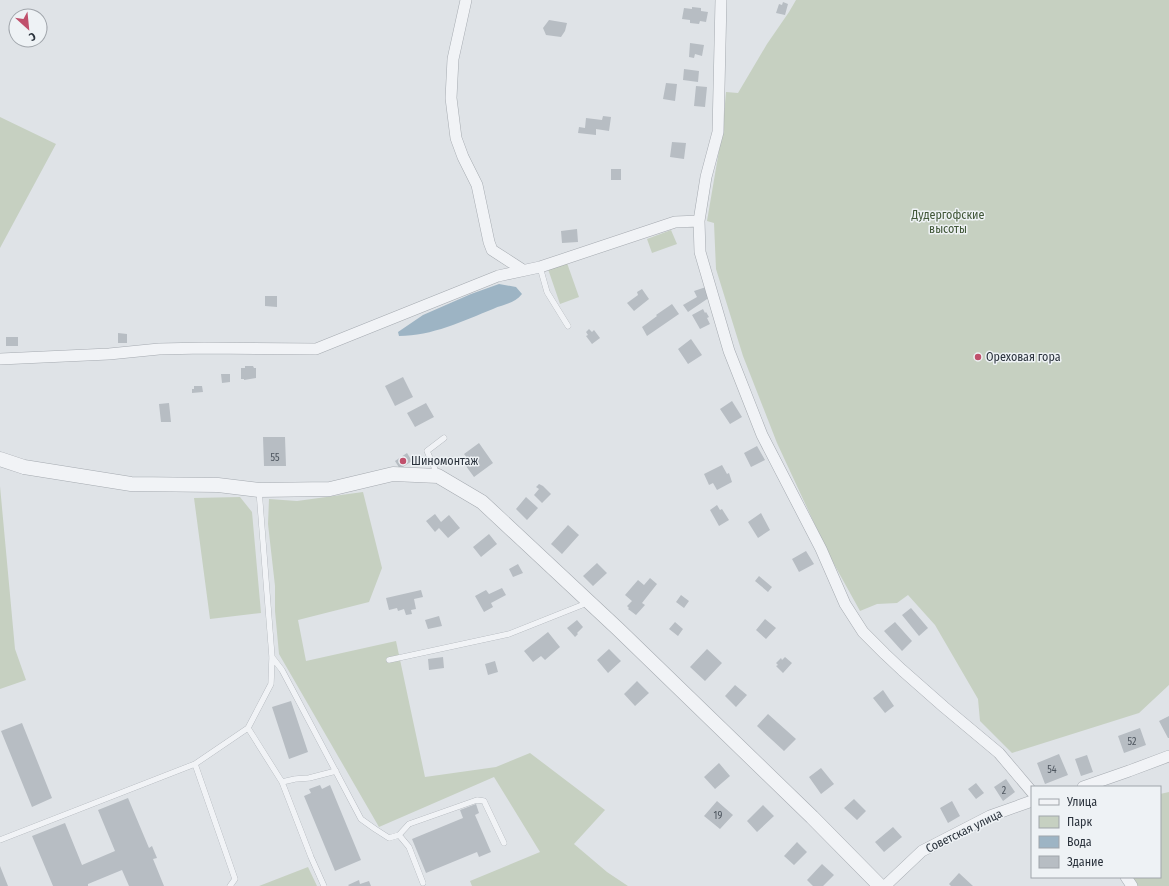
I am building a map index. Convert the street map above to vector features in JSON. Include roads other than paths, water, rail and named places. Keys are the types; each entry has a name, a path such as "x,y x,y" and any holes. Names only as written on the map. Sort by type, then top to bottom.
{"street":[{"path":"466,0 453,59 451,98 456,138 463,157 477,185 488,242 492,250 523,270"},
{"path":"721,0 718,132 706,177 699,221 700,252 730,351 762,436 821,549 845,604 863,632 902,670 999,753 1031,791"},
{"path":"0,359 109,354 159,349 316,349 498,276 540,267 675,222 699,221"},
{"path":"0,459 24,467 131,484 218,485 259,490 330,489 393,474 438,476 482,502 587,600 812,817 880,886"},
{"path":"1086,786 1129,772 1169,756"},
{"name":"Советская улица","path":"885,886 922,851 990,816 1031,801"}],"lane":[{"path":"540,267 547,292 568,326"},
{"path":"438,476 427,451 444,438"},
{"path":"0,840 195,764 248,728 271,684 272,657 259,490"},
{"path":"389,660 509,634 582,605 587,600"},
{"path":"272,657 282,670 361,819 389,838 400,835 410,824 477,800 484,801 504,843"},
{"path":"248,728 282,782 324,886"},
{"path":"195,764 235,879 230,886"},
{"path":"282,782 309,778 336,771"},
{"path":"400,835 409,847 422,883"}],"water":[{"path":"499,284 516,287 522,294 512,302 447,327 435,331 399,336 398,332 423,315 471,294"}],"place":[{"name":"Ореховая гора","path":"978,357"},
{"name":"Шиномонтаж","path":"403,461"}],"park label":[{"name":"Дудергофские высоты","path":"948,222"}]}
